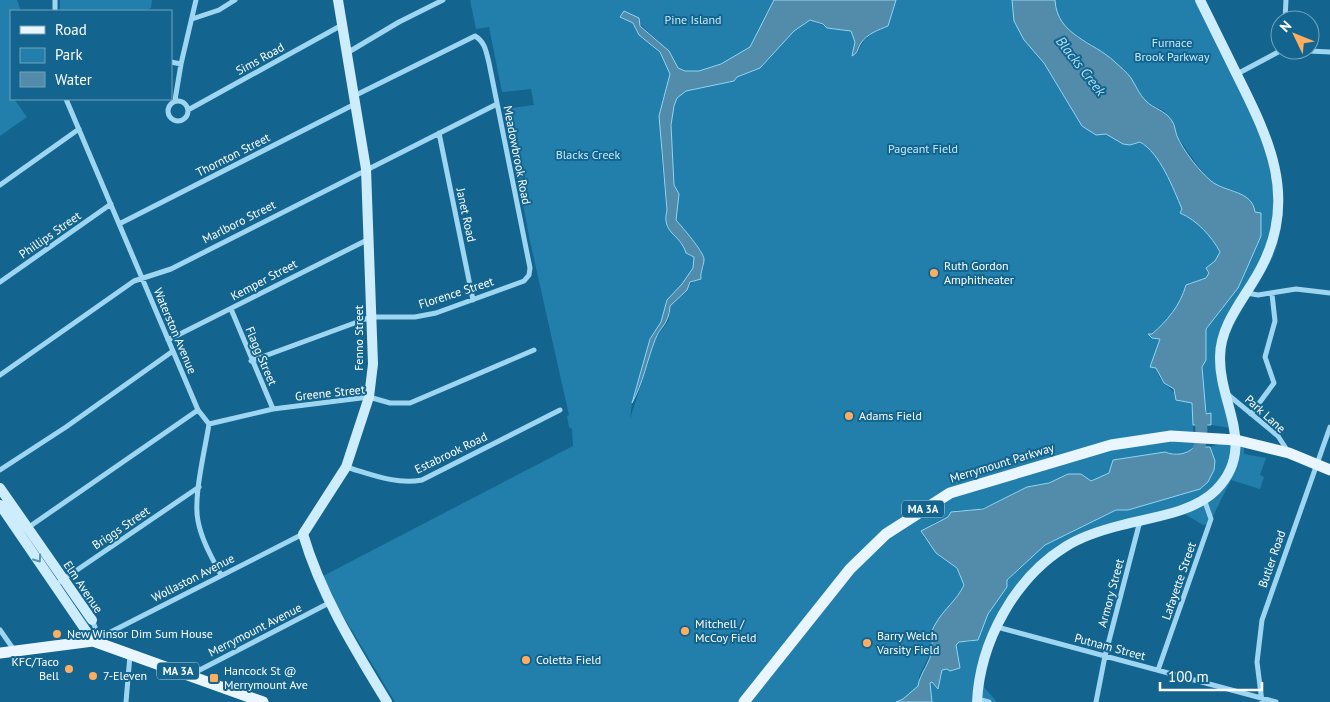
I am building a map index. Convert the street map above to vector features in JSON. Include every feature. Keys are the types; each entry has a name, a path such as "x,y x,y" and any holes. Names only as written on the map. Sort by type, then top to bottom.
{"main road":[{"name":"Merrymount Parkway","path":"744,702 850,569 886,534 940,498 972,485 1111,445 1144,438 1191,435 1230,439"},
{"name":"MA 3A","path":"1230,439 1288,453 1330,470"},
{"name":"MA 3A","path":"0,653 93,641 263,702"}],"street":[{"name":"Sims Road","path":"196,0 181,64 175,100 167,108 168,116 173,120 182,120 186,117 188,110 342,25"},
{"path":"192,19 219,10 235,0"},
{"name":"Fenno Street","path":"303,534 346,467 369,397 373,364 366,169 338,0"},
{"path":"347,53 399,22 444,0"},
{"path":"989,702 977,700 981,672 996,627 1020,589 1047,560 1065,547 1087,536 1180,509 1204,499 1217,489 1228,473 1236,451 1230,439 1235,427 1220,367 1221,344 1231,318 1264,262 1275,230 1278,181 1268,141 1200,0"},
{"name":"Thornton Street","path":"119,224 475,36"},
{"name":"Meadowbrook Road","path":"475,36 485,45 530,268 529,275 524,281"},
{"path":"1237,74 1270,56"},
{"path":"172,62 181,64"},
{"name":"Waterston Avenue","path":"66,100 198,410 209,424"},
{"path":"175,100 185,103 188,110"},
{"name":"Marlboro Street","path":"0,374 134,280 171,269 497,104"},
{"path":"0,185 79,129"},
{"name":"Janet Road","path":"439,133 473,300"},
{"name":"Phillips Street","path":"0,282 111,204"},
{"name":"Kemper Street","path":"168,340 369,239"},
{"name":"Florence Street","path":"251,361 371,317 416,317 436,313 524,281"},
{"path":"1247,293 1258,296 1296,289 1330,293"},
{"path":"1251,414 1274,383 1265,357 1275,321 1272,294"},
{"name":"Flagg Street","path":"231,309 273,410"},
{"name":"Greene Street","path":"209,424 273,410 369,397 390,403 410,403 534,350"},
{"path":"0,470 66,427 173,351"},
{"name":"Park Lane","path":"1226,393 1278,436 1288,453"},
{"path":"24,531 198,410"},
{"name":"Estabrook Road","path":"346,467 396,480 410,482 422,480 560,410"},
{"path":"209,424 199,487 197,519 203,541 221,575"},
{"name":"Butler Road","path":"1261,700 1257,662 1262,620 1330,427"},
{"name":"Briggs Street","path":"59,582 199,487"},
{"name":"Elm Avenue","path":"0,488 24,531 59,582 93,641"},
{"name":"Lafayette Street","path":"1158,670 1211,519 1204,499"},
{"name":"Elm Avenue","path":"0,505 24,531"},
{"name":"Armory Street","path":"1096,702 1105,656 1141,520"},
{"path":"303,534 313,568 329,603 387,702"},
{"name":"Wollaston Avenue","path":"93,641 303,534"},
{"name":"Elm Avenue","path":"59,582 92,620 95,627 93,641"},
{"name":"Merrymount Avenue","path":"190,676 329,603"},
{"name":"Putnam Street","path":"996,627 1158,670 1261,700 1276,702"},
{"path":"0,630 15,651"},
{"path":"126,702 130,654"}],"green space":[{"path":"0,0 17,0 21,10 10,10 10,100 15,100 27,117 0,136"},
{"path":"60,0 152,0 151,8 146,10 60,10"},
{"path":"470,0 774,0 751,47 721,64 699,71 685,71 677,68 669,51 639,23 621,17 633,23 639,35 660,53 671,74 662,109 661,125 666,218 669,229 680,241 686,253 694,257 693,268 682,284 667,300 661,322 650,339 632,403 630,419 656,338 669,320 670,306 704,267 701,251 676,221 675,214 678,206 674,185 671,125 677,98 686,91 734,81 737,77 760,68 794,31 810,20 835,29 851,30 858,53 860,47 869,36 888,26 896,0 1012,0 1024,40 1044,63 1082,126 1096,135 1106,134 1123,144 1130,145 1140,142 1147,147 1160,163 1170,182 1182,209 1180,213 1192,220 1203,230 1213,241 1220,253 1215,261 1206,268 1209,273 1206,278 1186,285 1172,313 1158,329 1149,334 1160,339 1156,363 1161,379 1181,401 1192,403 1194,447 1188,452 1180,454 1165,452 1091,481 1074,474 1048,483 1031,486 975,510 957,510 949,517 934,523 923,537 931,542 936,553 957,568 965,585 948,610 941,615 930,636 932,650 919,676 919,686 903,699 896,702 395,702 342,614 323,576 573,446 572,429 569,427 567,416 569,415 530,241 505,109 534,105 531,89 502,92 489,27 476,29"},
{"name":"Furnace Brook Parkway","path":"1055,0 1203,0 1263,121 1277,160 1281,181 1282,223 1277,245 1266,271 1241,312 1228,338 1225,360 1226,370 1238,429 1211,425 1211,414 1206,415 1202,367 1206,360 1206,329 1238,288 1261,236 1255,213 1235,191 1217,186 1205,176 1177,136 1173,122 1164,111 1147,102 1139,93 1131,78 1090,43 1073,35 1063,26 1055,12"},
{"path":"1225,442 1244,444 1244,454 1266,458 1260,475 1264,477 1260,489 1231,480 1209,524 1203,525 1183,513 1080,541 1048,562 1010,609 993,646 983,686 997,702 932,702 930,683 932,681 935,686 941,678 942,670 958,663 955,645 959,642 970,642 979,636 988,614 1007,587 1007,580 1045,545 1116,510 1128,510 1215,461 1210,447"}],"water":[{"path":"774,0 896,0 888,26 866,37 852,56 855,42 851,31 827,28 823,24 810,20 794,31 760,68 737,77 734,81 686,91 677,98 671,125 674,185 679,194 676,220 703,255 704,262 701,279 690,282 687,290 670,306 668,317 657,335 632,403 650,339 661,322 667,300 682,284 693,268 694,257 686,253 680,241 669,229 666,218 667,210 659,116 670,74 660,52 639,35 633,23 620,17 624,11 639,18 640,26 669,51 678,68 685,71 699,71 721,64 750,47"},
{"path":"1012,0 1055,0 1057,12 1069,30 1115,62 1129,76 1146,101 1169,117 1183,148 1206,177 1217,185 1244,196 1253,205 1255,212 1261,213 1261,236 1238,288 1206,329 1206,360 1202,367 1206,414 1211,413 1211,425 1193,425 1192,403 1176,400 1174,389 1164,383 1156,368 1150,367 1160,339 1152,338 1148,334 1152,334 1172,313 1186,285 1206,278 1209,273 1206,268 1215,261 1220,252 1203,230 1192,220 1180,213 1182,209 1170,181 1160,162 1147,147 1140,142 1130,145 1123,144 1106,134 1096,135 1082,126 1044,63 1024,40 1014,21"},
{"path":"1194,447 1210,447 1215,461 1214,470 1208,482 1200,489 1128,510 1116,510 1045,545 1007,580 1007,587 988,614 978,640 959,642 956,645 960,668 950,671 947,669 942,670 938,689 932,682 930,683 932,702 896,702 903,699 918,686 931,654 934,627 964,585 957,568 936,553 921,531 948,517 951,512 983,509 1027,487 1049,483 1068,474 1081,474 1091,481 1109,473 1113,460 1165,452 1180,454 1188,452"}],"waterway":[{"name":"Blacks Creek","path":"1192,460 1195,460 1200,442 1201,423 1199,410"}],"place":[{"name":"Ruth Gordon Amphitheater","path":"934,273"},
{"name":"Adams Field","path":"849,416"},
{"name":"Mitchell / McCoy Field","path":"685,631"},
{"name":"New Winsor Dim Sum House","path":"57,634"},
{"name":"Barry Welch Varsity Field","path":"867,643"},
{"name":"Coletta Field","path":"526,660"},
{"name":"KFC/Taco Bell","path":"69,669"},
{"name":"7-Eleven","path":"93,676"},
{"name":"Hancock St @ Merrymount Ave","path":"214,678"}],"park label":[{"name":"Pine Island","path":"693,20"},
{"name":"Pageant Field","path":"923,149"}]}
